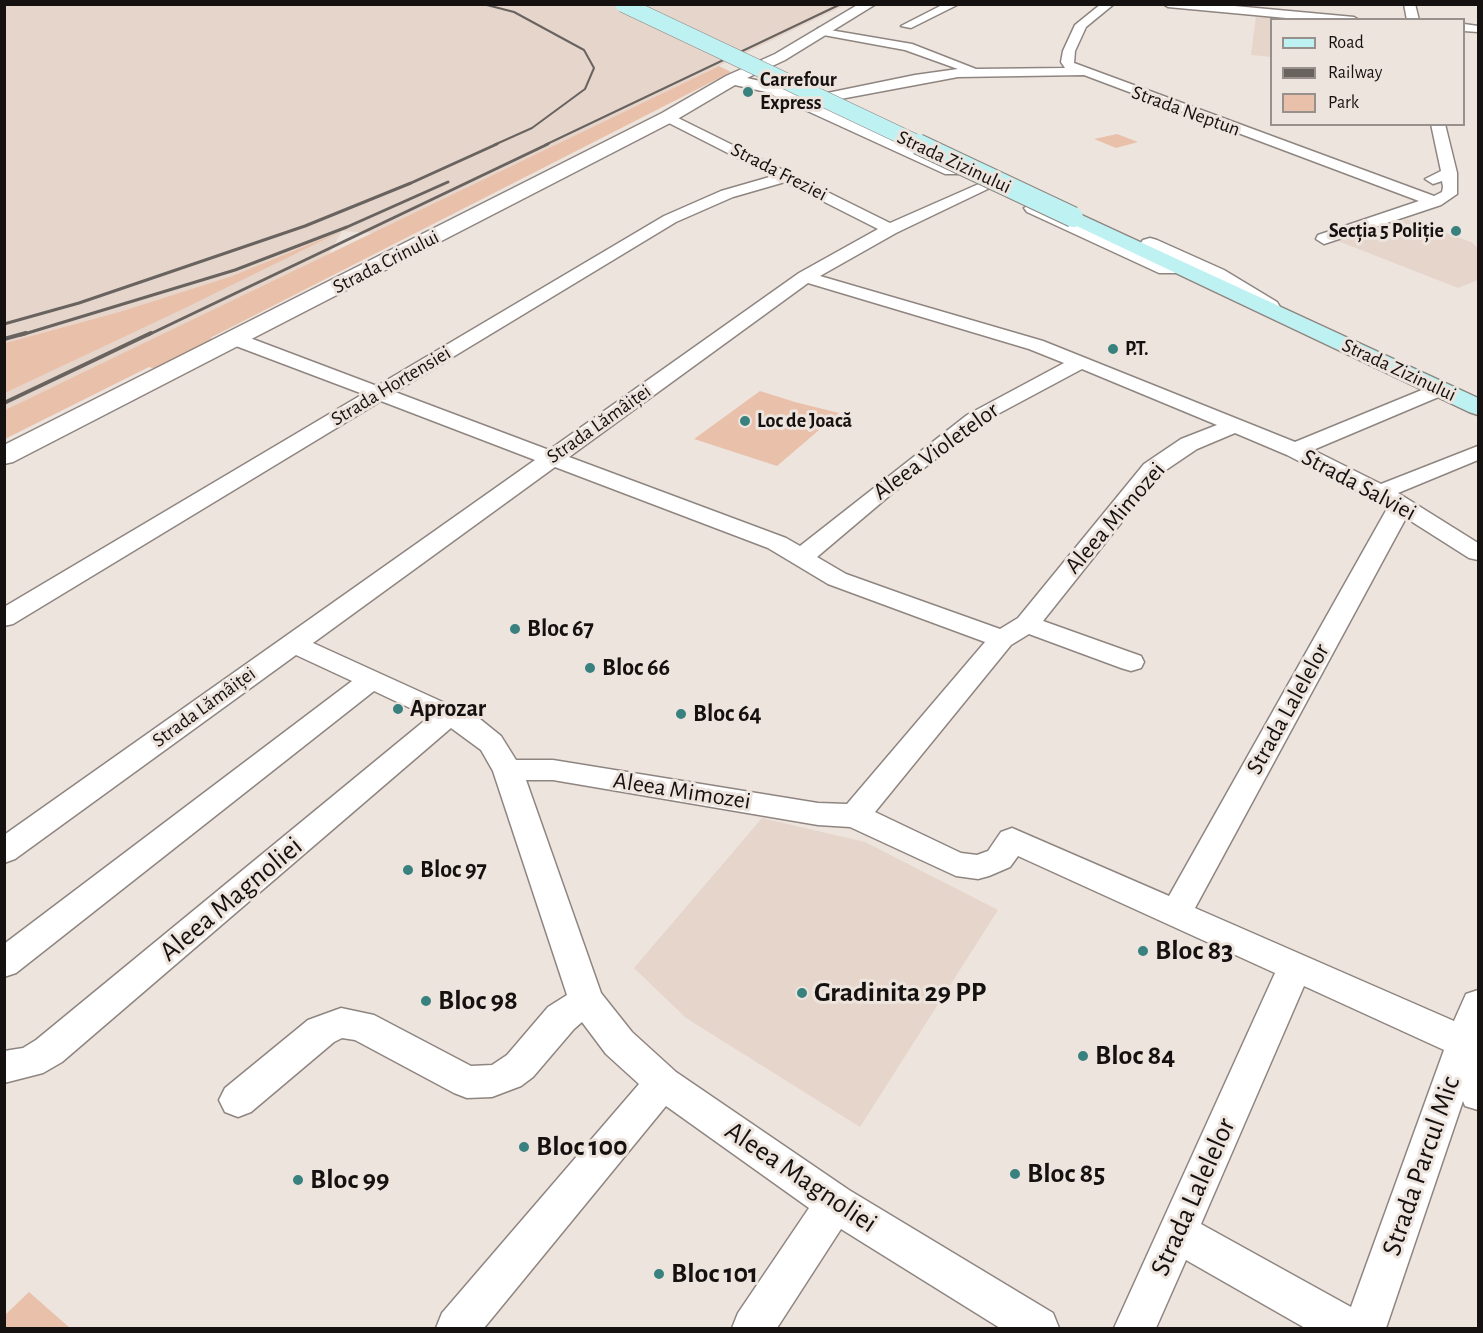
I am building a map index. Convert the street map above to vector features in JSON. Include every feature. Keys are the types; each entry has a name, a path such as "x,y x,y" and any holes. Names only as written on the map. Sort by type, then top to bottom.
{"main road":[{"name":"Strada Zizinului","path":"623,4 1479,407"}],"street":[{"name":"Strada Crinului","path":"4,456 668,117 732,79 765,64 870,4"},
{"path":"908,26 954,4"},
{"path":"1082,72 1067,62 1068,51 1081,25 1109,4"},
{"path":"1168,4 1284,9 1341,18"},
{"path":"822,31 908,47 976,72"},
{"name":"Strada Zizinului","path":"765,64 1216,275 1287,317"},
{"path":"803,102 940,75 976,72"},
{"name":"Strada Neptun","path":"976,72 1082,72 1435,202"},
{"path":"732,79 760,84 803,102 986,186"},
{"name":"Strada Freziei","path":"668,117 890,229"},
{"path":"1324,239 1435,202 1449,194 1450,180 1437,126"},
{"name":"Strada Neptun","path":"1357,174 1414,181 1450,180"},
{"name":"Strada Hortensiei","path":"4,618 670,219 727,194 787,177"},
{"name":"Strada Zizinului","path":"986,186 1167,268 1287,317"},
{"name":"Strada Lămâiței","path":"4,851 805,277 890,229 986,186"},
{"path":"805,277 1036,345 1236,425"},
{"path":"235,339 777,543 837,579 1002,639"},
{"name":"Aleea Violetelor","path":"802,557 887,486 974,419 1081,362"},
{"path":"1295,450 1440,389"},
{"name":"Strada Salviei","path":"1236,425 1295,450 1390,498 1479,553"},
{"name":"Aleea Mimozei","path":"855,816 1002,639 1026,624 1152,469 1189,444 1236,425"},
{"path":"1390,498 1479,452"},
{"name":"Strada Lalelelor","path":"1176,914 1390,498"},
{"path":"1026,624 1131,662"},
{"name":"Aleea Magnoliei","path":"292,643 449,715 481,734 501,756 508,770 586,1000 619,1043 663,1083 835,1203 1038,1329"},
{"path":"4,963 371,680"},
{"name":"Aleea Magnoliei","path":"4,1067 30,1062 49,1051 449,715"},
{"name":"Aleea Mimozei","path":"508,770 553,770 818,814 855,816 956,864 978,867 999,859 1012,840 1176,914"},
{"path":"1176,914 1464,1042 1479,1094"},
{"name":"Strada Lalelelor","path":"1135,1329 1296,967"},
{"path":"238,1100 321,1031 341,1023 361,1026 467,1083 492,1081 508,1075 520,1066 561,1018 586,1000"},
{"name":"Strada Parcul Mic","path":"1365,1329 1479,1004"},
{"path":"458,1329 663,1083"},
{"path":"753,1329 835,1203"},
{"path":"1178,1233 1346,1329"}],"shaded area":[{"path":"4,5 845,5 373,233 342,231 328,256 5,410 5,393 329,237 232,276 119,312 5,343"},
{"path":"1256,16 1286,18 1270,18 1270,57 1251,55"},
{"path":"1407,219 1471,242 1478,248 1478,280 1458,288 1338,241"},
{"name":"Gradinita 29 PP","path":"762,818 865,842 998,910 860,1127 686,1018 634,968"}],"green space":[{"path":"719,66 731,72 210,338 221,342 164,371 149,367 5,439 5,410"},
{"path":"1117,134 1138,142 1116,148 1094,139"},
{"path":"342,231 5,393 5,343 119,312 232,276"},
{"path":"760,391 839,413 777,466 694,439"},
{"path":"29,1292 70,1328 5,1328 5,1315"}],"railway":[{"path":"483,4 514,12 584,50 594,68 585,89 532,128 494,145"},
{"path":"545,145 841,4"},
{"path":"4,324 79,303 305,226 411,183 497,144"},
{"path":"148,335 548,144"},
{"path":"21,335 235,270 347,227 448,182"},
{"path":"4,339 26,333"},
{"path":"4,403 151,333"}],"place":[{"name":"Carrefour Express","path":"748,92"},
{"name":"Secția 5 Poliție","path":"1456,231"},
{"name":"P.T.","path":"1113,349"},
{"name":"Loc de Joacă","path":"745,421"},
{"name":"Bloc 67","path":"515,629"},
{"name":"Bloc 66","path":"590,668"},
{"name":"Aprozar","path":"398,709"},
{"name":"Bloc 64","path":"681,714"},
{"name":"Bloc 97","path":"408,870"},
{"name":"Bloc 83","path":"1143,951"},
{"name":"Gradinita 29 PP","path":"802,993"},
{"name":"Bloc 98","path":"426,1001"},
{"name":"Bloc 84","path":"1083,1056"},
{"name":"Bloc 100","path":"524,1147"},
{"name":"Bloc 85","path":"1015,1174"},
{"name":"Bloc 99","path":"298,1180"},
{"name":"Bloc 101","path":"659,1274"}]}
